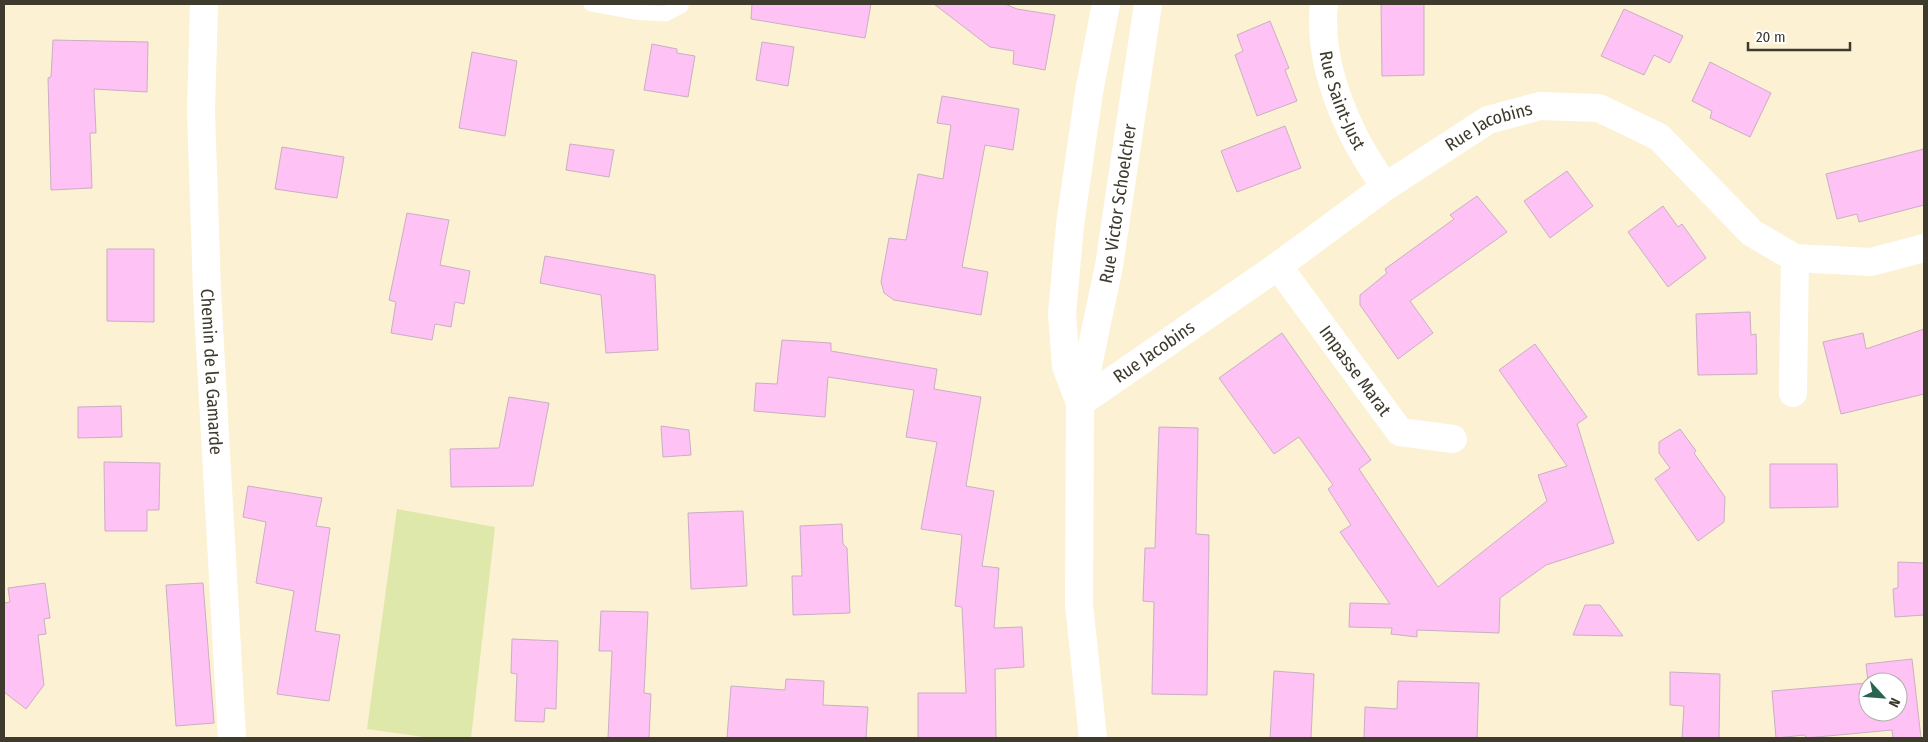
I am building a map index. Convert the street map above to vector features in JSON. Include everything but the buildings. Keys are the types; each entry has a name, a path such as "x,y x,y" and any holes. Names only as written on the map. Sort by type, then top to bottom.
{"street":[{"name":"Chemin de la Gamarde","path":"204,4 201,112 206,283 236,738"},
{"name":"Rue Victor Schoelcher","path":"1080,403 1066,366 1062,314 1070,225 1089,92 1106,4"},
{"name":"Rue Victor Schoelcher","path":"1093,738 1079,604 1080,403 1109,266 1148,4"},
{"name":"Rue Saint-Just","path":"1324,4 1324,46 1334,86 1353,134 1385,187"},
{"name":"Rue Jacobins","path":"1080,403 1278,266 1385,187 1488,120 1540,106 1599,108 1659,137 1752,233 1795,258 1871,262 1924,248"},
{"path":"1793,393 1795,258"},
{"name":"Impasse Marat","path":"1278,266 1400,432 1453,439"}],"lane":[{"path":"591,4 634,12 665,14 681,6 681,4"}],"green space":[{"path":"397,509 495,527 471,738 431,738 367,729"}]}
